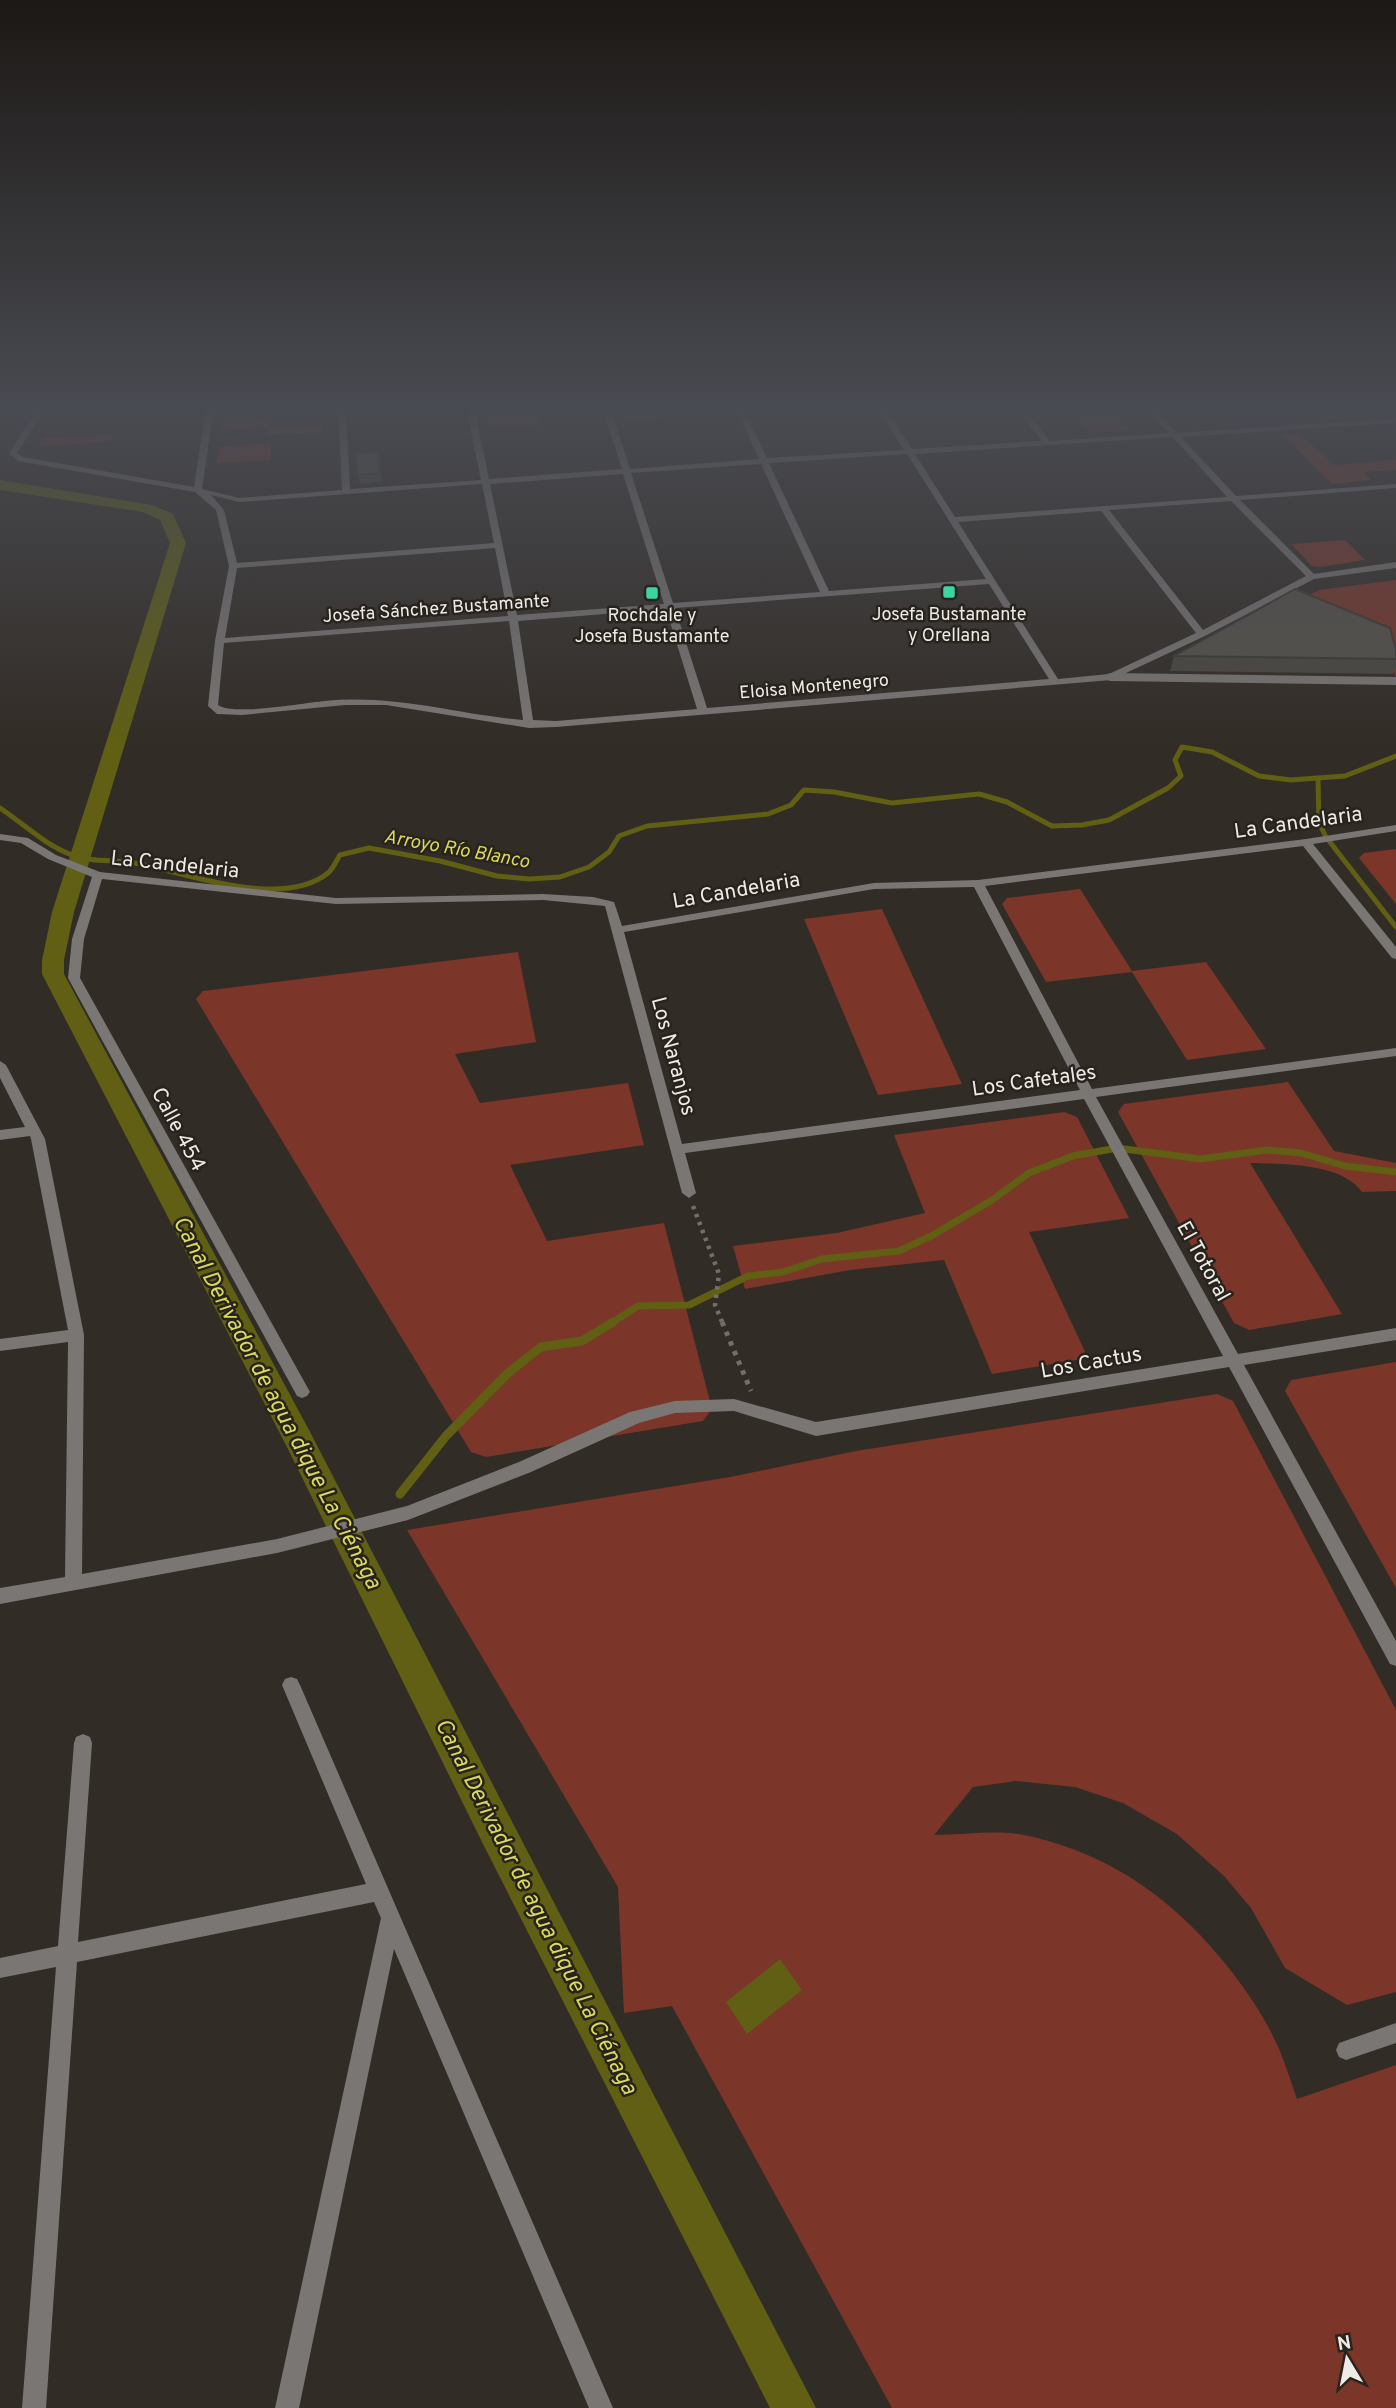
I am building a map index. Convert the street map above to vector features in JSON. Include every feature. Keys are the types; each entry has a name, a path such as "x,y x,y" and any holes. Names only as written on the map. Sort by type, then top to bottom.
{"street":[{"path":"220,640 233,566 222,519"},
{"path":"493,519 513,617 529,725"},
{"path":"643,519 703,711"},
{"path":"792,519 827,594"},
{"path":"962,519 953,520 1055,681"},
{"path":"1112,519 1202,634"},
{"path":"1254,519 1312,577"},
{"path":"233,566 500,545"},
{"name":"Eloisa Montenegro","path":"220,640 213,706 221,712 358,701 388,702 529,725 1111,677 1312,577 1396,565"},
{"name":"Josefa Sánchez Bustamante","path":"220,640 990,581"},
{"name":"La Candelaria","path":"98,875 336,901 543,897 593,900 610,904 617,930 902,883 950,886 978,883 1306,842 1396,828"},
{"path":"0,852 3,837 24,840 52,857 98,875"},
{"path":"1306,842 1396,955"},
{"name":"Calle 454","path":"98,875 76,943 74,978 302,1392"},
{"name":"El Totoral","path":"978,883 1088,1094 1396,1658"},
{"name":"Los Naranjos","path":"617,930 689,1193"},
{"name":"Los Cafetales","path":"678,1149 1396,1052"},
{"path":"0,1065 38,1139 76,1335 74,1584"},
{"path":"0,1135 34,1131"},
{"name":"Los Cactus","path":"758,1412 816,1429 1396,1334"},
{"path":"0,1345 76,1335"},
{"path":"0,1596 277,1546 408,1513 526,1467 636,1417 675,1407 734,1405 758,1412"},
{"path":"291,1685 601,2408"},
{"path":"34,2408 83,1743"},
{"path":"0,1968 380,1891"},
{"path":"287,2408 391,1917"},
{"path":"1346,2050 1396,2033"}],"lane":[{"path":"1111,677 1396,681"}],"path":[{"path":"689,1193 719,1274 715,1305 758,1412"}],"shaded area":[{"path":"1345,540 1365,560 1312,566 1291,544"},
{"path":"1396,580 1396,678 1385,643 1291,604 1319,590"},
{"path":"1396,849 1396,904 1359,858 1364,853"},
{"path":"1080,889 1132,971 1206,962 1266,1049 1187,1060 1132,972 1046,982 1002,904 1007,898"},
{"path":"882,909 962,1084 878,1095 804,919"},
{"path":"518,952 536,1042 455,1054 480,1103 628,1083 644,1145 510,1165 547,1241 664,1223 712,1409 703,1421 486,1457 471,1452 196,999 203,991"},
{"path":"1288,1082 1334,1151 1396,1163 1396,1191 1362,1192 1353,1182 1326,1170 1250,1163 1342,1314 1249,1330 1234,1323 1118,1112 1124,1104"},
{"path":"1064,1112 1077,1117 1129,1218 1029,1232 1088,1358 992,1374 944,1260 850,1270 745,1289 733,1246 837,1233 925,1213 894,1135"},
{"path":"1396,1362 1396,1588 1285,1391 1291,1380"},
{"path":"1217,1394 1233,1401 1396,1710 1396,1992 1347,2005 1285,1968 1251,1908 1224,1876 1177,1834 1123,1803 1075,1787 1016,1781 973,1787 934,1835 994,1833 1029,1836 1090,1856 1143,1886 1190,1924 1239,1981 1274,2039 1297,2099 1396,2065 1396,2408 892,2408 672,2006 624,2013 618,1887 407,1530 730,1477 856,1451"},
{"path":"780,1959 802,1990 747,2034 726,2002"}],"building":[{"path":"1295,589 1390,628 1396,659 1174,656"}],"waterway":[{"name":"Canal Derivador de agua dique La Ciénaga","path":"168,519 178,543 63,912 53,960 53,974 298,1439 496,1831 794,2408"},
{"name":"Arroyo Río Blanco","path":"0,808 53,846 80,857 135,863 234,886 260,889 309,884 328,873 340,855 369,848 440,861 497,876 529,879 560,877 589,867 609,852 619,836 647,826 768,814 791,805 804,790 834,792 892,803 979,794 1007,802 1052,826 1082,825 1109,820 1168,788 1181,776 1175,760 1182,747 1212,752 1259,776 1291,780 1318,778"},
{"name":"Arroyo Río Blanco","path":"1318,778 1345,776 1396,756"},
{"path":"1318,778 1319,823 1326,837 1396,927"},
{"path":"610,1324 638,1306 689,1305 748,1276 783,1272 822,1259 899,1251 933,1235 992,1200 1029,1173 1073,1156 1117,1148 1201,1159 1267,1150 1301,1153 1345,1166 1396,1172"},
{"path":"400,1494 446,1436 508,1373 541,1347 582,1341 613,1322"}],"place":[{"name":"Josefa Bustamante y Orellana","path":"949,592"},
{"name":"Rochdale y Josefa Bustamante","path":"652,593"}]}
